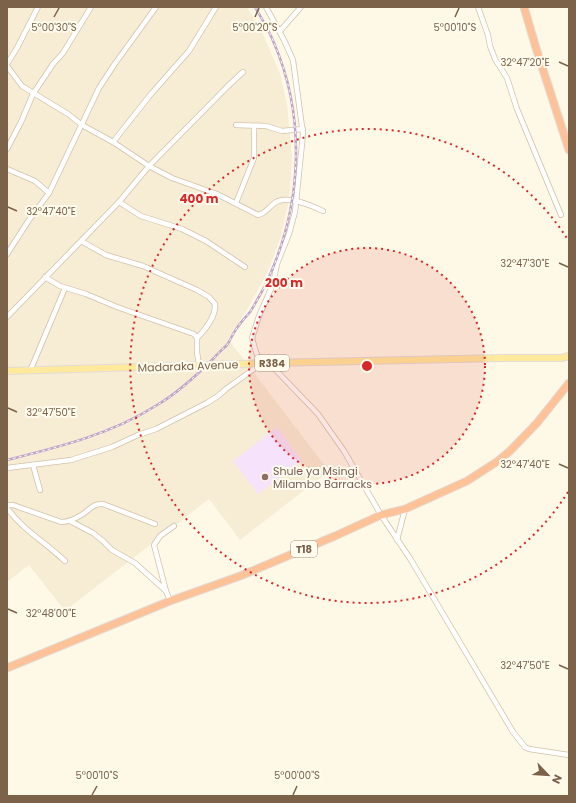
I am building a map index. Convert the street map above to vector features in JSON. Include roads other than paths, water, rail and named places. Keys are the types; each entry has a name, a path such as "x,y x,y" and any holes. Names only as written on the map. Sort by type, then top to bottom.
{"highway":[{"path":"524,7 569,150"},
{"name":"T18","path":"7,668 170,602 240,576 381,515 405,509 467,480 498,461 525,437 569,383"}],"main road":[{"name":"R384","path":"538,358 561,358 569,356"},
{"name":"Madaraka Avenue","path":"7,371 270,363 538,358"},
{"name":"R384","path":"538,358 569,360"}],"street":[{"path":"38,7 7,65 22,86 33,94 68,114 82,125 113,142 149,166 172,178 217,194 258,215 264,213 278,201 288,200 310,204 323,211"},
{"path":"7,148 21,122 33,94 53,64 63,53 91,7"},
{"path":"7,254 49,193 99,88 156,7"},
{"path":"113,142 150,94 189,51 216,7"},
{"path":"7,468 82,458 156,429 218,396 261,364 252,338 259,316 273,284 277,264 289,234 295,212 303,129 293,60 280,31 266,7"},
{"path":"280,31 301,7"},
{"path":"478,7 495,59 507,78 561,215"},
{"path":"7,317 119,202 149,166 243,72"},
{"path":"236,125 266,126 286,131 303,129"},
{"path":"236,203 254,158 254,126"},
{"path":"7,169 35,181 49,193"},
{"path":"119,202 141,216 182,229 206,241 245,267"},
{"path":"81,241 106,255 160,273 210,297 215,304 214,313 207,326 197,338"},
{"path":"45,277 65,288 86,294 122,309 192,332 197,338 199,365"},
{"path":"30,371 65,288"},
{"path":"270,363 318,414 332,434 381,515 411,560 513,732 525,747 529,749 569,755"},
{"path":"33,465 40,490"},
{"path":"7,505 13,505 61,522 70,521 82,515 98,503 155,524"},
{"path":"7,508 40,541 64,562"},
{"path":"397,540 405,509"},
{"path":"70,521 99,537 110,549 135,563 146,575 166,591"},
{"path":"170,602 154,545 160,536 174,526"}],"railway":[{"path":"7,460 65,445 103,432 140,415 165,400 194,377 227,345 240,323 250,312 260,294 269,277 280,249 288,220 294,190 296,160 295,130 291,100 284,71 272,38 255,7"}],"place":[{"name":"Shule ya Msingi Milambo Barracks","path":"265,477"}]}
